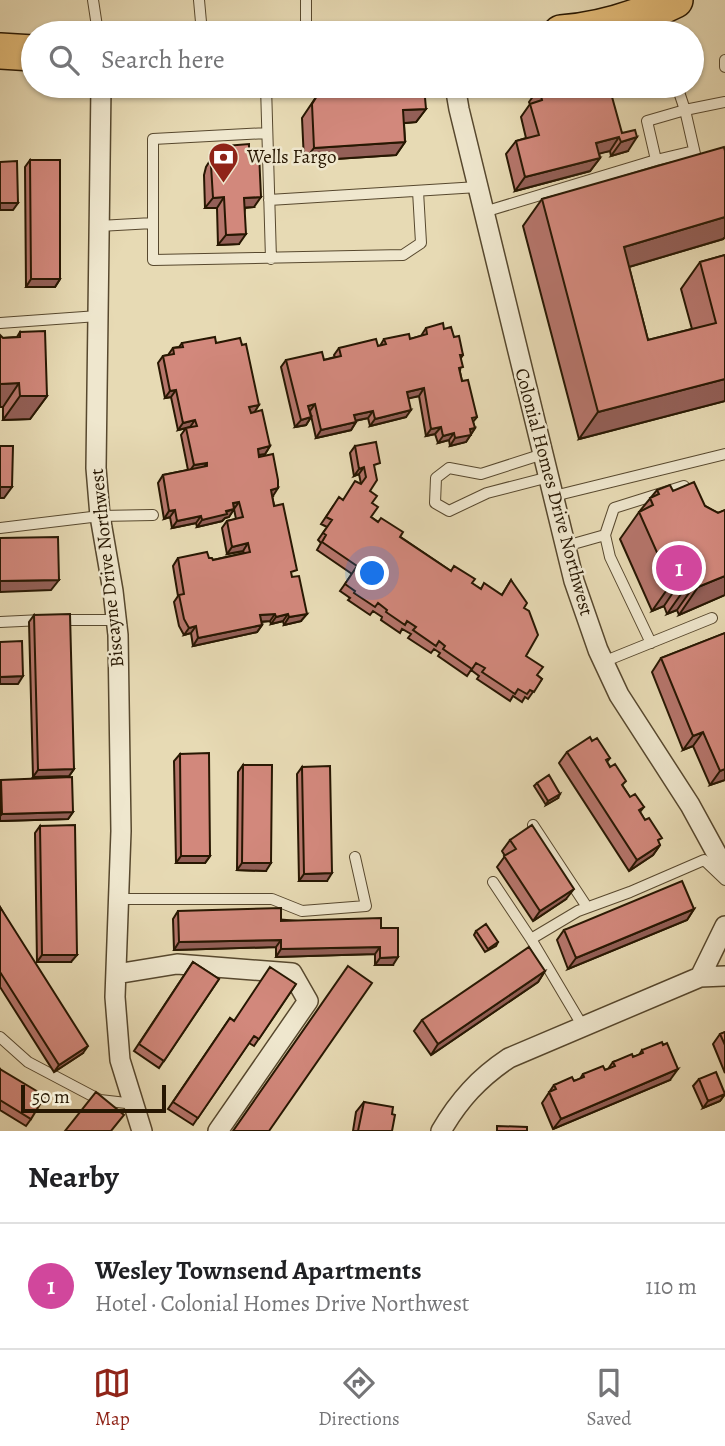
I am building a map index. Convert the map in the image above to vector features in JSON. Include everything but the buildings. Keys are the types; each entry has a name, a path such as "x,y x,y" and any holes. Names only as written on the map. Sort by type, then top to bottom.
{"highway":[{"path":"624,21 661,11"},
{"path":"0,51 21,52"}],"street":[{"name":"Biscayne Drive Northwest","path":"101,98 96,468 100,516 116,620 121,831 115,997 120,1059 142,1131"},
{"name":"Colonial Homes Drive Northwest","path":"458,98 574,580 603,662 619,695 690,806 725,869"},
{"path":"700,977 725,926"},
{"path":"116,974 177,964 292,973 308,1001 218,1131"},
{"path":"441,1131 468,1090 509,1058 531,1046 700,977 725,976"}],"lane":[{"path":"93,0 96,21"},
{"path":"200,0 201,21"},
{"path":"306,0 306,21"},
{"path":"725,60 725,67"},
{"path":"266,98 271,259"},
{"path":"681,98 700,175"},
{"path":"656,160 648,121 725,102"},
{"path":"267,133 153,139 153,260 403,255 421,243 418,191"},
{"path":"484,212 694,150"},
{"path":"270,200 478,187"},
{"path":"99,226 153,223"},
{"path":"0,323 98,316"},
{"path":"543,454 481,474 449,468 436,478 435,503 449,511 486,493 551,486 725,454"},
{"path":"651,643 610,557 605,536 614,508 684,486"},
{"path":"0,528 100,516 153,515"},
{"path":"566,547 605,536"},
{"path":"603,662 712,618"},
{"path":"0,622 116,620"},
{"path":"533,825 587,907"},
{"path":"118,899 272,899 302,911 366,906 355,857"},
{"path":"531,939 587,907 630,892 704,860 725,880"},
{"path":"493,882 531,939 582,1025"},
{"path":"0,1037 28,1062 100,1100 135,1104"}],"place":[{"name":"Wells Fargo","path":"224,184"},
{"name":"Wesley Townsend Apartments","path":"679,568"}]}
